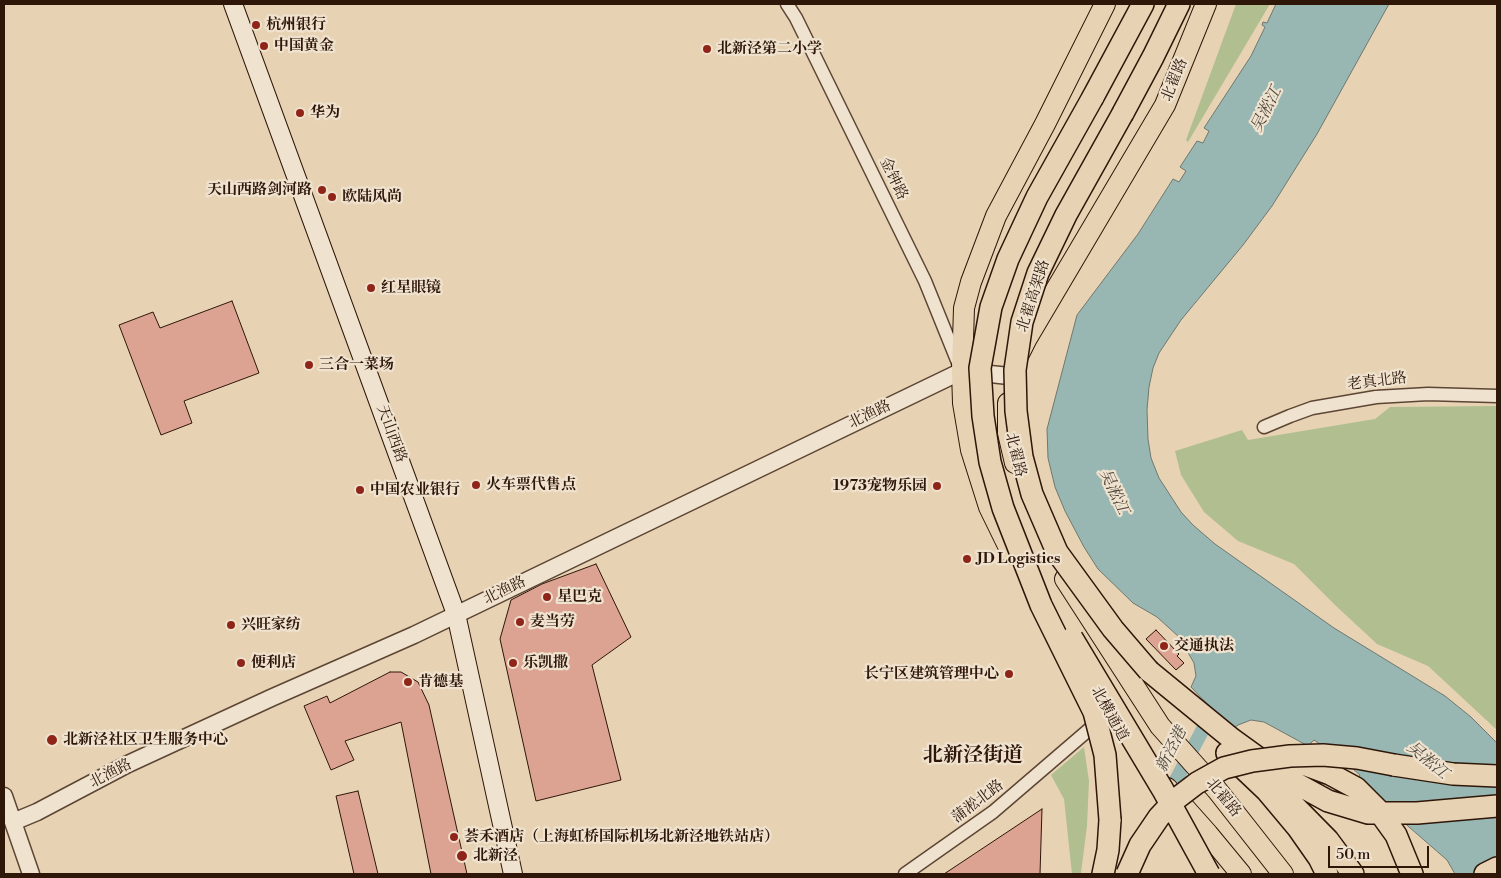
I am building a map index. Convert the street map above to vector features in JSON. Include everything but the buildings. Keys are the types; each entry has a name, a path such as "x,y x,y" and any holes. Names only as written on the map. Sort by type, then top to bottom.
{"highway":[{"path":"1103,874 1108,850 1110,820 1109,790 1103,746 1094,712 1041,605 1003,508 990,462 983,416 980,368 991,307 1008,259 1037,197 1143,4"},
{"name":"北翟高架路","path":"1149,671 1113,629 1057,552 1032,494 1022,457 1016,411 1015,370 1022,322 1038,274 1066,215 1154,58 1179,4"},
{"path":"1021,555 1164,790 1209,874"},
{"name":"北横通道","path":"1021,555 1127,745 1195,874"},
{"path":"1149,671 1232,739 1286,778 1328,801 1368,813 1417,813 1497,806"},
{"path":"1149,671 1267,791 1298,828 1319,858 1326,874"},
{"path":"1149,671 1280,789 1328,840 1353,874"},
{"path":"1126,874 1140,845 1159,817 1176,799 1198,783 1224,768 1252,760 1323,755 1357,758 1453,774 1497,776"},
{"path":"1269,758 1303,764 1330,774 1356,788 1378,810 1396,836 1412,874"},
{"path":"1485,874 1497,868"}],"main road":[{"name":"天山西路","path":"233,4 456,614 513,874"},
{"path":"1105,4 1045,124 996,216 970,282 964,308 963,403 971,450 989,506 1014,558 1142,760 1241,874"},
{"name":"北翟路","path":"1206,4 1165,105 1026,340 1009,376 1008,433 1015,465 1047,550 1160,726 1217,790 1283,874"}],"street":[{"name":"金钟路","path":"787,4 796,18 925,281 962,371"},
{"name":"北渔路","path":"9,824 37,812 128,764 414,635 962,371"},
{"path":"962,371 1009,376"},
{"name":"老真北路","path":"1264,427 1312,408 1376,397 1428,394 1497,396"},
{"name":"蒲淞北路","path":"905,874 994,812 1111,711"},
{"path":"4,796 9,824 31,874"}],"green space":[{"path":"1236,4 1270,4 1188,142 1186,140"},
{"path":"1497,406 1497,730 1428,666 1377,644 1294,564 1238,541 1204,512 1181,475 1175,451 1242,430 1248,440 1375,419 1390,407"},
{"path":"1084,747 1089,781 1087,826 1081,873 1072,874 1064,799 1051,775"}],"water":[{"name":"吴淞江","path":"1276,4 1389,4 1317,134 1272,206 1243,245 1181,320 1159,353 1153,368 1149,387 1147,410 1151,458 1159,478 1181,512 1215,544 1334,628 1445,696 1471,717 1497,743 1497,874 1455,874 1447,860 1356,781 1360,775 1338,756 1314,740 1308,746 1264,722 1251,720 1234,728 1213,710 1191,687 1196,676 1194,663 1179,637 1157,617 1133,603 1098,569 1065,511 1055,487 1048,458 1047,429 1077,315 1138,234 1173,179 1179,182 1186,171 1180,167 1197,141 1203,143 1209,131 1204,128 1251,56 1265,27 1262,25 1263,22 1267,23"}],"waterway":[{"name":"新泾港","path":"1166,799 1211,714"}],"place":[{"name":"杭州银行","path":"256,25"},
{"name":"中国黄金","path":"264,46"},
{"name":"北新泾第二小学","path":"707,49"},
{"name":"华为","path":"300,113"},
{"name":"天山西路剑河路","path":"322,190"},
{"name":"欧陆风尚","path":"332,197"},
{"name":"红星眼镜","path":"371,288"},
{"name":"三合一菜场","path":"309,365"},
{"name":"火车票代售点","path":"476,485"},
{"name":"1973宠物乐园","path":"937,486"},
{"name":"中国农业银行","path":"360,490"},
{"name":"JD Logistics","path":"967,559"},
{"name":"星巴克","path":"547,597"},
{"name":"麦当劳","path":"520,622"},
{"name":"兴旺家纺","path":"231,625"},
{"name":"交通执法","path":"1164,646"},
{"name":"便利店","path":"241,663"},
{"name":"乐凯撒","path":"513,663"},
{"name":"长宁区建筑管理中心","path":"1009,674"},
{"name":"肯德基","path":"408,682"},
{"name":"北新泾社区卫生服务中心","path":"52,740"},
{"name":"荟禾酒店（上海虹桥国际机场北新泾地铁站店）","path":"454,837"},
{"name":"北新泾","path":"462,856"}],"district":[{"name":"北新泾街道","path":"973,756"}]}
